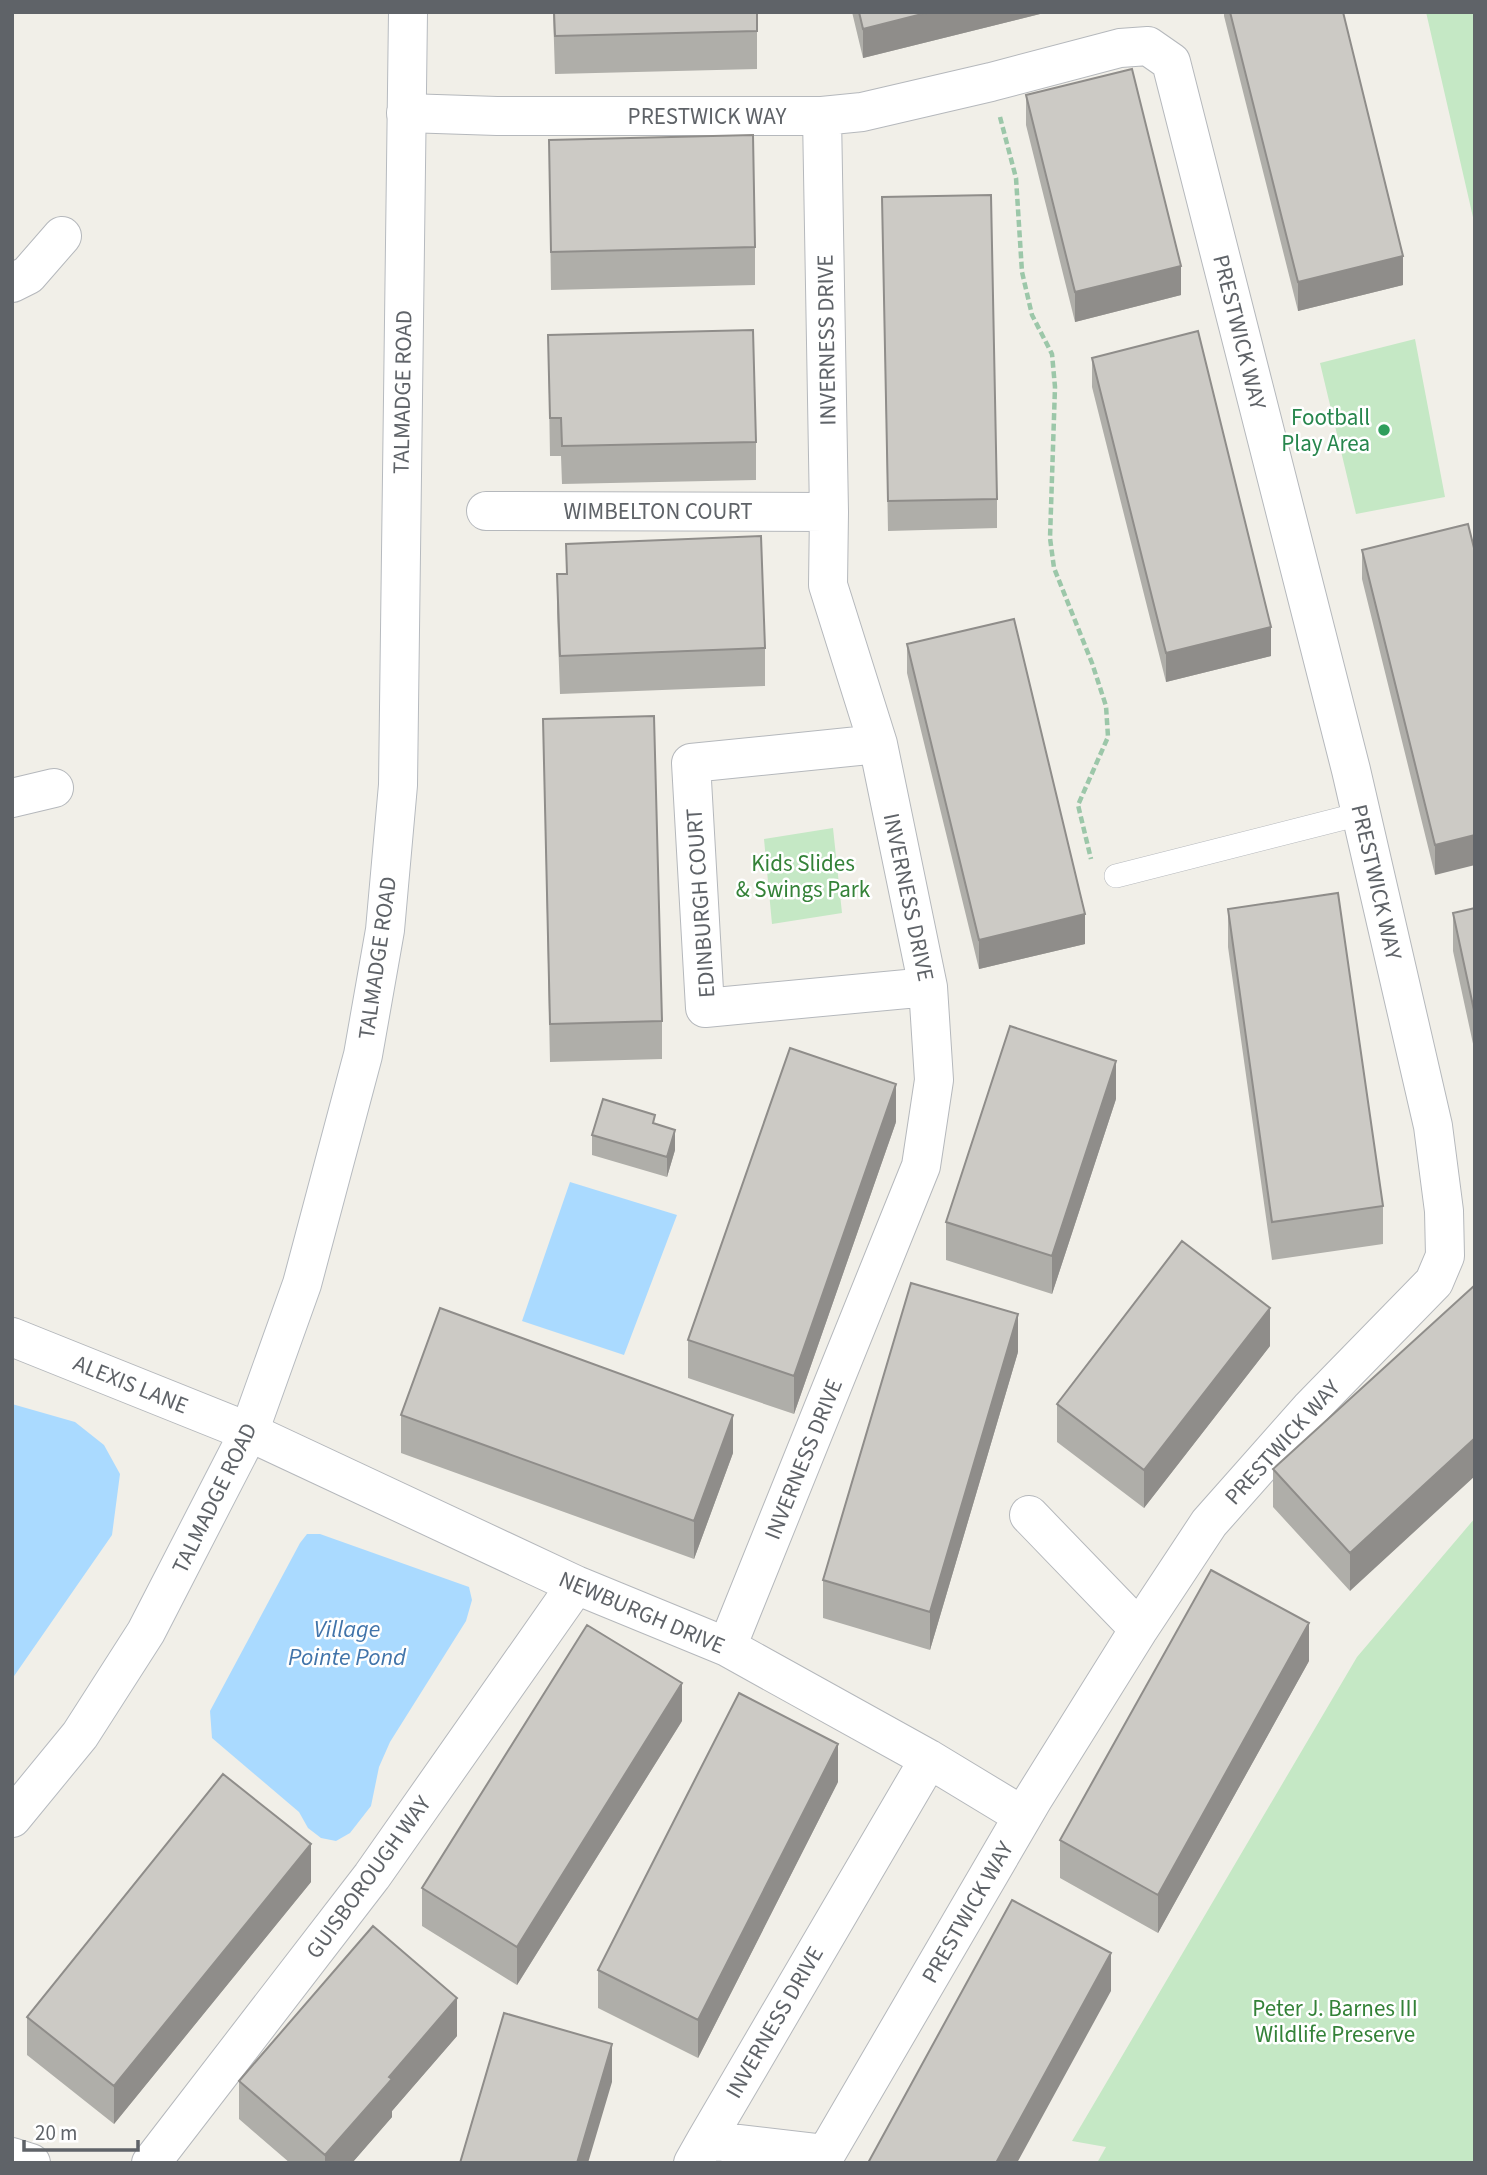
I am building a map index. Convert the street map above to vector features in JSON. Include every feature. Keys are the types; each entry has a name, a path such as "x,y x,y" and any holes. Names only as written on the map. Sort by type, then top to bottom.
{"street":[{"name":"TALMADGE ROAD","path":"12,1818 80,1735 146,1632 249,1432 302,1284 363,1055 385,930 398,785 408,12"},
{"name":"PRESTWICK WAY","path":"405,113 511,116 822,116 862,112 1120,48 1149,46 1171,62 1360,814 1433,1126 1444,1211 1445,1256 1434,1282 1310,1409 1209,1523 1139,1629 1023,1816 826,2154 699,2152"},
{"name":"INVERNESS DRIVE","path":"727,1647 921,1166 934,1080 928,987 878,744 828,585 822,116"},
{"path":"12,282 28,275 62,236"},
{"name":"WIMBELTON COURT","path":"486,511 829,512"},
{"name":"EDINBURGH COURT","path":"878,744 691,763 705,1009 928,987"},
{"path":"12,797 54,788"},
{"name":"ALEXIS LANE","path":"12,1337 249,1432"},
{"name":"NEWBURGH DRIVE","path":"249,1432 576,1584 727,1647 929,1759 1023,1816"},
{"path":"1029,1515 1139,1629"},
{"name":"GUISBOROUGH WAY","path":"151,2163 372,1876 576,1584"},
{"name":"INVERNESS DRIVE","path":"699,2152 929,1759"},
{"path":"12,2157 31,2163"}],"lane":[{"path":"1116,876 1360,814"}],"path":[{"path":"991,82 1016,178 1022,272 1032,315 1052,354 1055,387 1050,538 1054,568 1106,706 1108,737 1078,805 1097,882 1116,876"}],"green space":[{"path":"1426,12 1475,12 1475,226"},
{"name":"Football Play Area","path":"1415,339 1445,497 1356,514 1320,363"},
{"name":"Kids Slides & Swings Park","path":"833,828 842,913 772,924 764,839"},
{"name":"Peter J. Barnes III Wildlife Preserve","path":"1475,1518 1475,2163 1097,2163 1106,2147 1072,2141 1357,1657"}],"water":[{"path":"570,1182 677,1215 624,1355 522,1321"},
{"path":"12,1404 75,1422 104,1445 120,1474 112,1535 12,1679"},
{"name":"Village Pointe Pond","path":"307,1534 320,1534 469,1587 472,1600 466,1621 390,1742 379,1767 371,1806 350,1833 336,1841 321,1838 308,1828 299,1812 212,1738 210,1711"}],"building":[{"path":"554,12 757,12 757,31 555,36"},
{"path":"859,12 930,12 863,29"},
{"path":"1230,12 1343,12 1403,256 1298,282"},
{"path":"1132,69 1181,266 1075,292 1026,95"},
{"path":"753,135 755,247 551,252 549,140"},
{"path":"991,195 997,499 888,501 882,197"},
{"path":"753,330 756,442 562,446 561,418 550,418 548,335"},
{"path":"1198,331 1271,627 1166,653 1092,358"},
{"path":"1468,524 1475,552 1475,835 1435,845 1362,550"},
{"path":"761,536 765,648 560,656 557,574 567,574 566,544"},
{"path":"1014,619 1085,914 979,940 907,644"},
{"path":"654,716 662,1021 550,1024 543,719"},
{"path":"1338,893 1383,1206 1272,1222 1228,909"},
{"path":"1475,908 1475,1015 1453,913"},
{"path":"1010,1026 1116,1061 1052,1256 946,1222"},
{"path":"790,1048 896,1084 794,1376 688,1340"},
{"path":"603,1099 655,1115 653,1123 675,1130 667,1157 592,1135"},
{"path":"1182,1241 1270,1308 1144,1470 1057,1404"},
{"path":"911,1283 1018,1314 930,1612 823,1580"},
{"path":"1475,1285 1475,1438 1350,1553 1273,1469"},
{"path":"440,1308 733,1415 694,1521 401,1415"},
{"path":"1211,1570 1309,1623 1158,1895 1060,1840"},
{"path":"587,1625 682,1683 517,1947 422,1888"},
{"path":"739,1693 838,1744 698,2020 598,1970"},
{"path":"223,1774 311,1844 114,2086 27,2017"},
{"path":"1012,1900 1111,1953 996,2163 868,2163"},
{"path":"373,1926 457,1998 389,2077 392,2079 325,2155 239,2081"},
{"path":"504,2013 612,2044 577,2163 460,2163"}],"place":[{"name":"Football Play Area","path":"1384,430"}]}
